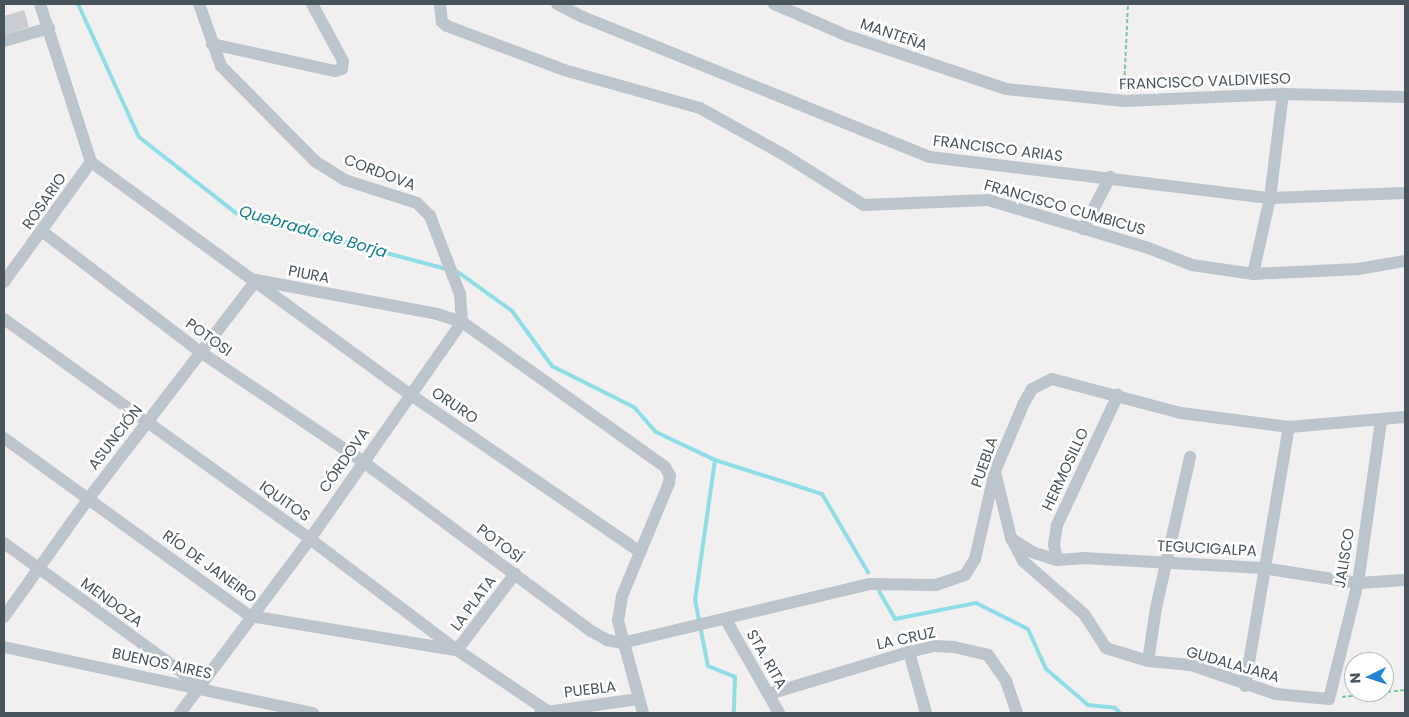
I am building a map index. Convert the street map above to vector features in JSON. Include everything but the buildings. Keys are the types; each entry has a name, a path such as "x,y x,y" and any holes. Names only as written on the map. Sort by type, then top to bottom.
{"street":[{"path":"40,4 92,162"},
{"name":"CORDOVA","path":"199,4 221,66 239,87 315,161 345,180 417,203 430,216 460,294 462,322"},
{"path":"212,44 335,71 342,69 343,61 312,4"},
{"name":"FRANCISCO CUMBICUS","path":"440,4 442,22 447,26 564,70 700,108 780,153 864,205 988,200 1083,230 1146,247 1192,265 1253,274 1332,272 1405,261"},
{"name":"FRANCISCO ARIAS","path":"557,4 582,17 930,157 1110,177 1270,198 1405,194"},
{"name":"MANTEÑA","path":"774,4 848,36 1006,89"},
{"path":"4,41 49,28"},
{"name":"FRANCISCO VALDIVIESO","path":"1006,89 1124,101 1283,94 1405,97"},
{"path":"1253,274 1270,198 1283,94"},
{"name":"ROSARIO","path":"4,282 43,232 92,162"},
{"name":"PIURA","path":"92,162 256,280 436,314 462,322 665,467 670,476 640,552"},
{"path":"1083,230 1110,177"},
{"name":"POTOSI","path":"43,232 202,353 362,461"},
{"name":"ASUNCIÓN","path":"4,617 89,498 202,353 256,280"},
{"name":"ORURO","path":"256,280 411,395 640,552"},
{"name":"IQUITOS","path":"4,319 310,539 543,712"},
{"name":"CÓRDOVA","path":"180,713 201,687 250,616 310,539 362,461 462,322"},
{"name":"PUEBLA","path":"622,643 726,620 869,584 936,585 958,580 965,575 974,559 995,471 1023,405 1038,384 1052,378 1062,379 1202,417 1290,428 1381,421 1405,417"},
{"name":"HERMOSILLO","path":"1057,560 1054,544 1057,525 1118,395"},
{"name":"JALISCO","path":"1330,698 1358,583 1381,421"},
{"path":"1245,686 1263,568 1290,428"},
{"name":"RÍO DE JANEIRO","path":"4,438 250,616 457,650"},
{"path":"1148,661 1166,562 1190,458"},
{"name":"POTOSÍ","path":"362,461 591,631 607,640 622,643"},
{"name":"GUDALAJARA","path":"995,471 1011,538 1028,568 1084,614 1106,648 1148,661 1191,665 1245,686 1276,694 1330,698"},
{"name":"TEGUCIGALPA","path":"1011,538 1032,552 1057,560 1166,562 1263,568 1358,583 1405,580"},
{"name":"MENDOZA","path":"4,543 201,687"},
{"path":"640,552 622,596 618,620 622,643 643,713"},
{"name":"LA PLATA","path":"457,650 515,574"},
{"name":"STA. RITA","path":"726,620 779,713"},
{"name":"LA CRUZ","path":"769,694 909,652 934,646 954,646 988,655 1006,681 1017,713"},
{"name":"BUENOS AIRES","path":"4,647 201,687 313,713"},
{"path":"909,652 926,713"},
{"name":"PUEBLA","path":"543,712 638,699"}],"path":[{"path":"1124,101 1128,4"},
{"path":"1330,698 1405,690"}],"waterway":[{"name":"Quebrada de Borja","path":"78,4 139,137 236,213 446,269"},
{"name":"Quebrada de Borja","path":"458,272 512,311 552,366 634,407 656,432 715,460 822,494 868,572"},
{"path":"715,460 695,600 708,666 735,677 734,713"},
{"path":"879,591 895,619 976,603 1028,629 1046,669 1088,705 1115,708 1120,713"}]}
